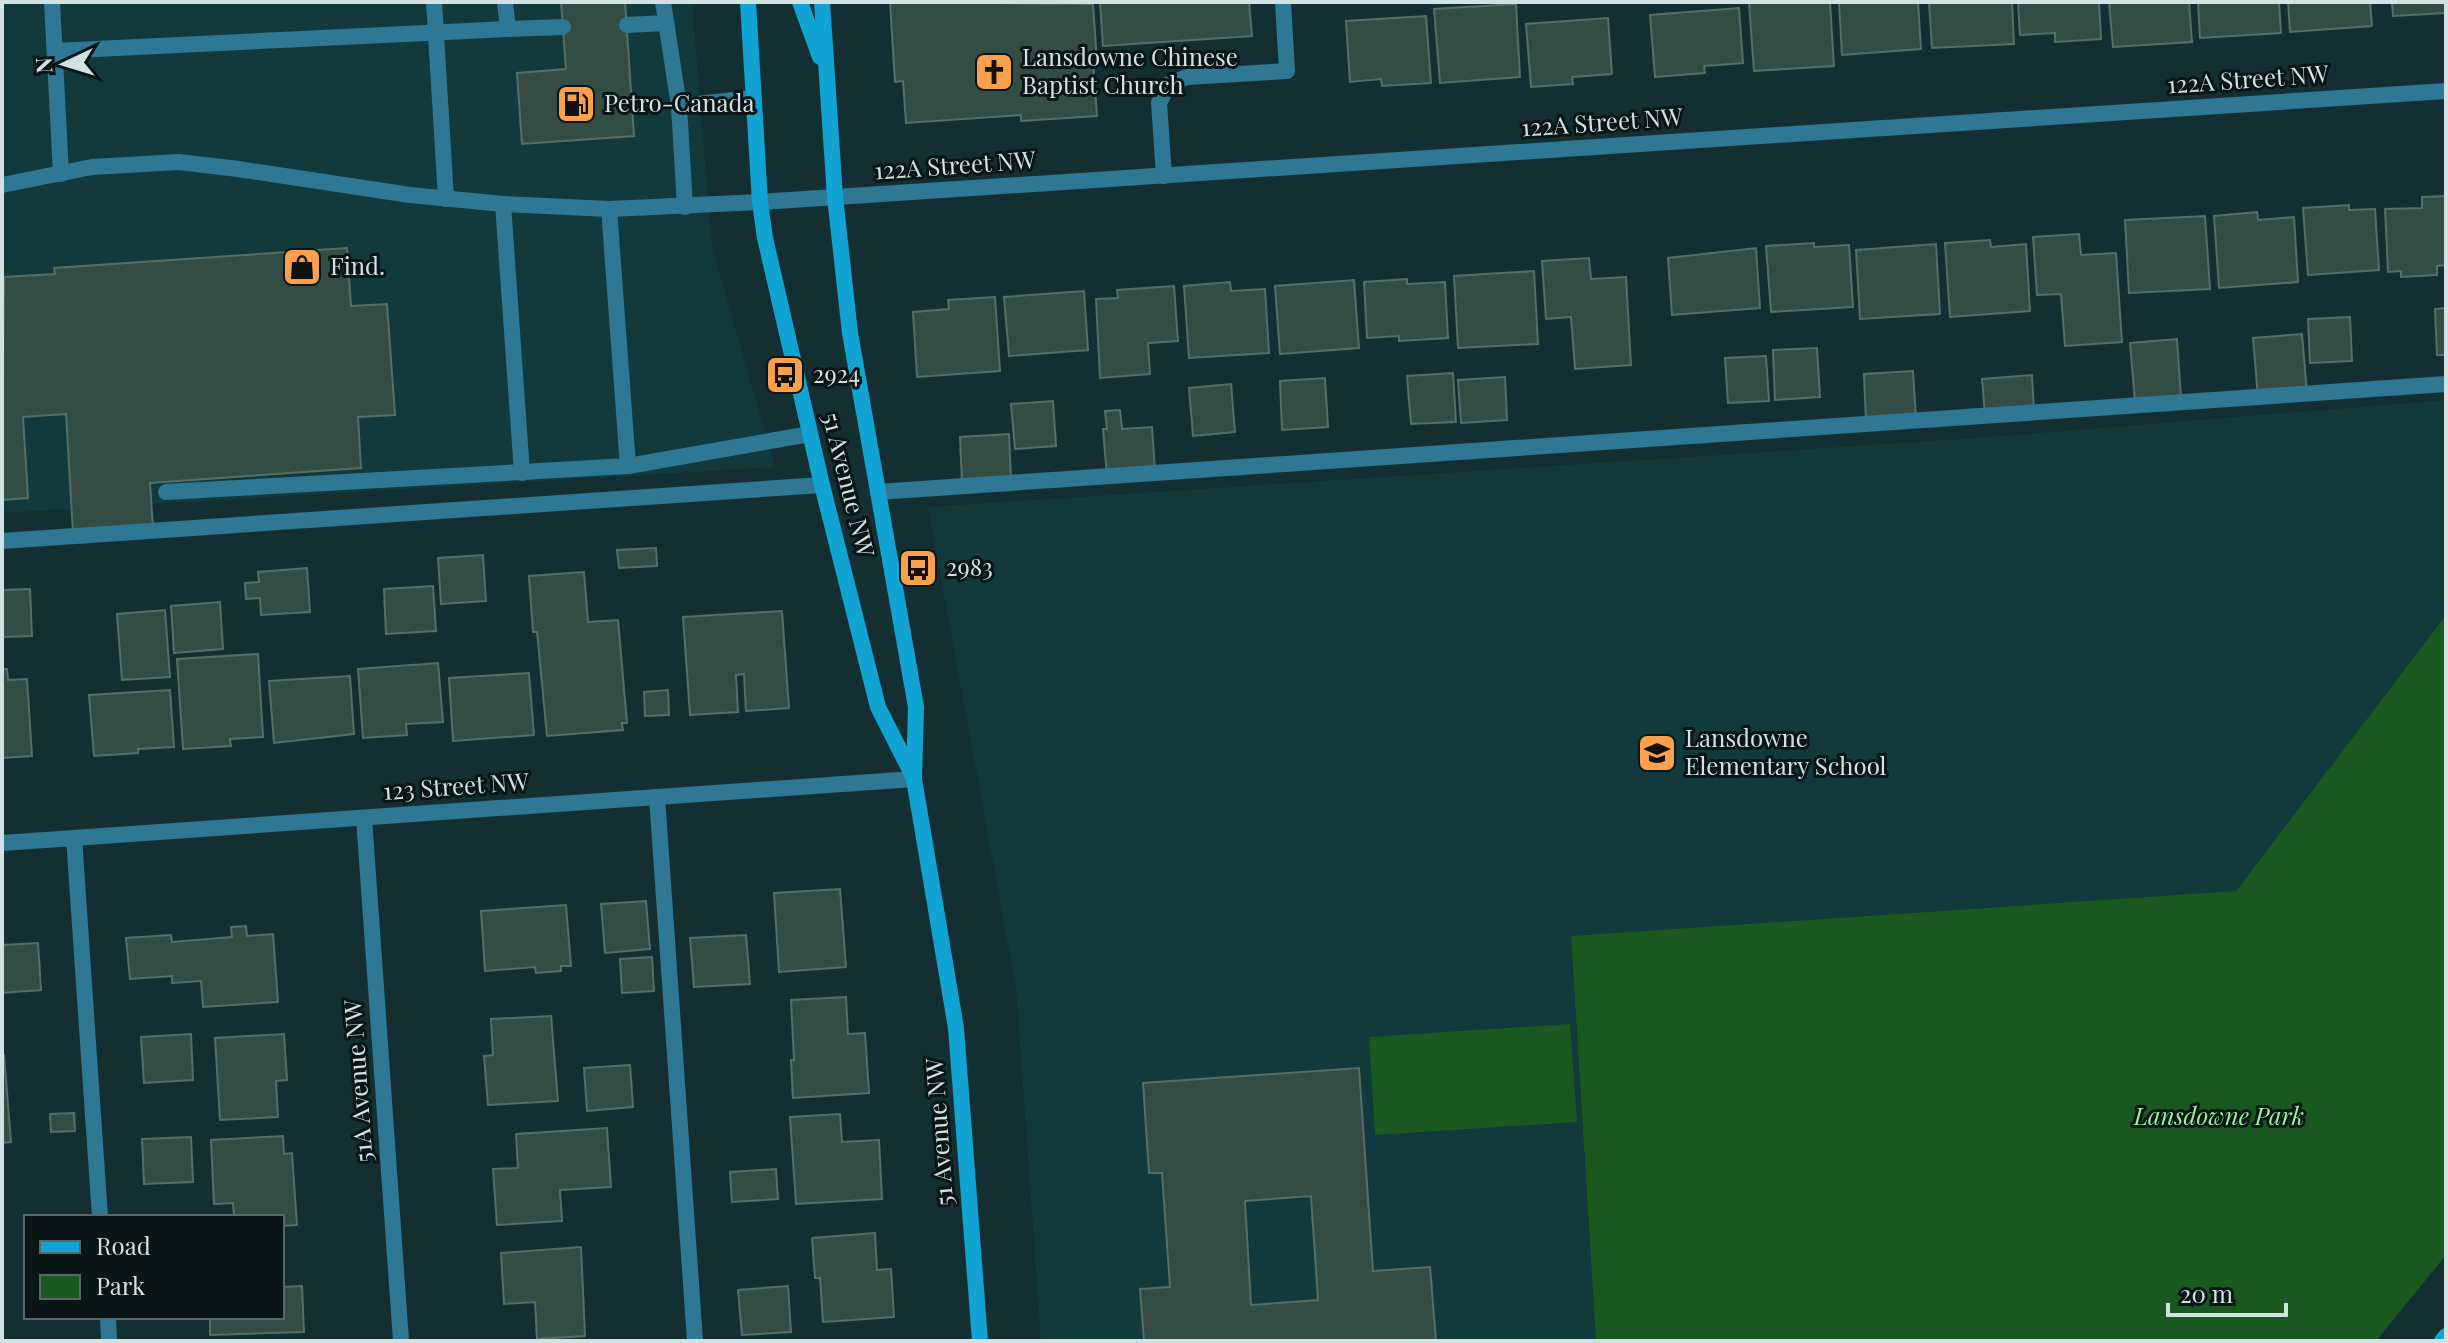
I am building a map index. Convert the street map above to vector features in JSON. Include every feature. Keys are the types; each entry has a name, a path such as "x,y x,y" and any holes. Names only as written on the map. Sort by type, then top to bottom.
{"street":[{"path":"52,2 61,174"},
{"path":"434,2 446,199"},
{"path":"505,2 508,29"},
{"path":"663,2 679,106 685,207"},
{"name":"51 Avenue NW","path":"748,2 760,202 765,238 822,485 878,707 914,779"},
{"path":"800,2 826,73"},
{"name":"51 Avenue NW","path":"822,2 835,197 850,333 916,707 914,779 956,1028 980,1341"},
{"path":"1164,176 1159,103 1169,84 1187,77 1287,71 1283,2"},
{"path":"627,25 666,23"},
{"path":"55,51 563,27"},
{"name":"122A Street NW","path":"2,185 92,167 179,162 446,199 609,209 685,207 2446,91"},
{"path":"679,106 753,98"},
{"path":"503,204 522,473"},
{"path":"609,209 628,466"},
{"path":"878,492 2446,384"},
{"path":"166,492 628,466 810,434"},
{"path":"2,541 822,485"},
{"name":"123 Street NW","path":"2,843 914,779"},
{"path":"657,797 695,1341"},
{"name":"51A Avenue NW","path":"364,818 401,1341"},
{"path":"74,838 100,1215"},
{"path":"108,1319 109,1341"},
{"path":"2442,1341 2446,1336"}],"shaded area":[{"path":"2,2 692,2 712,246 775,467 2,513"},
{"name":"Lansdowne Elementary School","path":"2446,400 2446,615 2236,891 1571,936 1596,1341 1041,1341 1016,988 928,507 1977,438"}],"green space":[{"name":"Lansdowne Park","path":"2446,615 2446,1255 2376,1341 1596,1341 1571,936 2236,891"},
{"path":"1570,1024 1577,1122 1375,1135 1369,1037"}],"building":[{"name":"Petro-Canada","path":"561,2 625,2 634,136 522,144 517,73 566,69"},
{"name":"Lansdowne Chinese Baptist Church","path":"890,2 1093,4 1097,116 1021,121 1021,115 906,123 903,81 895,82"},
{"path":"1100,2 1249,2 1252,36 1103,46"},
{"path":"1749,2 1830,2 1834,66 1754,71"},
{"path":"1839,2 1918,2 1921,49 1842,55"},
{"path":"1929,2 2012,2 2014,44 1932,48"},
{"path":"2018,2 2099,2 2101,39 2055,42 2055,33 2020,35"},
{"path":"2109,2 2189,2 2192,42 2113,47"},
{"path":"2198,2 2279,2 2281,33 2200,38"},
{"path":"2288,2 2370,2 2372,26 2290,32"},
{"path":"2392,2 2446,2 2446,13 2393,16"},
{"path":"1516,4 1520,77 1440,83 1434,9"},
{"path":"1739,8 1743,63 1704,66 1705,73 1655,77 1650,15"},
{"path":"1426,16 1431,83 1382,86 1381,79 1350,82 1346,21"},
{"path":"1608,18 1612,74 1572,77 1573,84 1531,87 1526,24"},
{"path":"2446,196 2446,265 2437,266 2437,275 2401,277 2401,271 2388,272 2385,209 2422,208 2422,197"},
{"path":"2349,205 2349,210 2375,209 2379,270 2308,275 2303,208"},
{"path":"2257,212 2258,220 2294,217 2298,282 2219,288 2214,216"},
{"path":"2205,216 2210,289 2129,293 2125,220"},
{"path":"2079,234 2081,255 2116,253 2122,342 2065,346 2061,294 2037,295 2033,237"},
{"path":"1990,240 1991,247 2026,244 2030,311 1950,317 1945,243"},
{"path":"1814,243 1814,247 1849,245 1853,307 1771,312 1766,246"},
{"path":"1936,244 1940,314 1860,319 1856,250"},
{"path":"347,248 351,306 387,304 395,415 358,417 361,468 150,483 153,528 73,533 66,414 23,417 28,498 2,500 4,277 55,274 54,268"},
{"path":"1756,248 1760,308 1672,315 1668,258"},
{"path":"1589,258 1591,279 1626,277 1631,365 1575,369 1571,317 1546,319 1542,261"},
{"path":"1534,271 1538,344 1458,348 1454,276"},
{"path":"1407,279 1407,284 1445,282 1448,338 1399,341 1399,336 1367,338 1364,282"},
{"path":"1354,280 1359,348 1280,354 1275,286"},
{"path":"1230,282 1231,291 1265,289 1269,353 1189,358 1184,286"},
{"path":"1174,286 1178,341 1148,343 1150,374 1100,378 1096,299 1118,298 1117,290"},
{"path":"1084,291 1088,350 1009,356 1004,297"},
{"path":"995,297 1000,371 917,377 913,312 949,309 948,300"},
{"path":"2446,308 2446,355 2437,355 2435,309"},
{"path":"2350,317 2352,361 2310,363 2308,319"},
{"path":"2302,334 2307,393 2258,397 2253,338"},
{"path":"2177,339 2181,398 2135,401 2130,343"},
{"path":"1817,348 1820,397 1775,400 1773,350"},
{"path":"1766,356 1769,401 1728,403 1725,358"},
{"path":"1913,371 1916,418 1866,421 1864,374"},
{"path":"1453,373 1456,422 1411,424 1407,376"},
{"path":"2032,375 2034,411 1985,415 1982,379"},
{"path":"1505,377 1507,420 1461,423 1458,380"},
{"path":"1325,378 1328,427 1282,430 1280,381"},
{"path":"1231,384 1235,432 1193,436 1189,388"},
{"path":"1053,401 1056,446 1015,449 1011,404"},
{"path":"1120,410 1122,429 1152,427 1155,472 1107,476 1103,429 1107,429 1105,411"},
{"path":"1009,434 1011,479 962,482 960,437"},
{"path":"656,548 657,566 619,568 617,550"},
{"path":"483,555 486,601 441,604 438,558"},
{"path":"307,568 310,612 261,615 260,598 246,599 245,583 259,582 258,572"},
{"path":"584,572 588,622 618,620 627,723 622,723 623,730 547,736 529,576"},
{"path":"433,586 436,631 386,634 384,589"},
{"path":"30,589 32,636 2,637 2,590"},
{"path":"220,602 223,649 174,653 171,606"},
{"path":"165,610 170,677 122,680 117,614"},
{"path":"782,611 789,708 746,711 744,674 736,675 738,712 690,715 683,617"},
{"path":"258,654 263,737 230,739 231,746 183,749 177,659"},
{"path":"438,663 443,722 406,724 407,735 363,738 358,669"},
{"path":"2,669 7,669 8,680 27,679 32,756 2,758"},
{"path":"529,673 534,735 453,741 449,678"},
{"path":"350,676 354,734 274,743 269,681"},
{"path":"170,690 174,747 94,756 89,695"},
{"path":"668,690 669,715 645,716 644,692"},
{"path":"840,889 846,967 779,972 774,893"},
{"path":"646,901 650,949 605,953 601,904"},
{"path":"566,905 571,966 561,966 561,971 536,973 535,967 485,971 481,911"},
{"path":"246,926 247,936 273,934 278,1002 203,1007 201,981 172,983 172,976 130,979 126,938 171,935 172,942 232,937 231,927"},
{"path":"746,935 750,984 694,987 690,938"},
{"path":"38,943 41,990 2,993 2,945"},
{"path":"652,957 654,991 622,993 620,959"},
{"path":"846,997 848,1034 865,1033 869,1093 793,1098 791,1000"},
{"path":"551,1016 558,1101 488,1105 484,1056 493,1055 491,1019"},
{"path":"191,1034 193,1080 144,1083 141,1037"},
{"path":"284,1034 287,1080 276,1081 278,1117 220,1120 215,1038"},
{"path":"2,1055 11,1142 2,1143"},
{"path":"630,1065 633,1107 587,1111 584,1068"},
{"path":"1359,1068 1373,1271 1430,1267 1436,1341 1144,1341 1140,1289 1170,1287 1162,1173 1149,1173 1143,1083","holes":["1311,1196 1318,1300 1251,1305 1245,1201"]},
{"path":"74,1113 75,1131 51,1132 50,1114"},
{"path":"840,1114 842,1142 879,1140 882,1199 796,1204 790,1117"},
{"path":"607,1128 611,1187 560,1190 562,1221 497,1225 493,1169 518,1168 516,1134"},
{"path":"283,1136 284,1154 292,1153 297,1225 284,1226 284,1215 234,1215 233,1203 214,1204 211,1140"},
{"path":"191,1137 193,1182 144,1184 142,1139"},
{"path":"776,1169 778,1199 732,1202 730,1172"},
{"path":"875,1233 877,1270 891,1269 894,1317 823,1322 820,1278 815,1278 812,1238"},
{"path":"581,1247 585,1336 537,1339 535,1302 504,1304 501,1253"},
{"path":"302,1286 304,1332 210,1335 210,1319 284,1319 284,1287"},
{"path":"788,1286 791,1332 742,1335 738,1290"}],"place":[{"name":"Lansdowne Chinese Baptist Church","path":"994,72"},
{"name":"Petro-Canada","path":"576,104"},
{"name":"Find.","path":"302,267"},
{"name":"2924","path":"785,375"},
{"name":"2983","path":"918,568"},
{"name":"Lansdowne Elementary School","path":"1657,753"}]}
